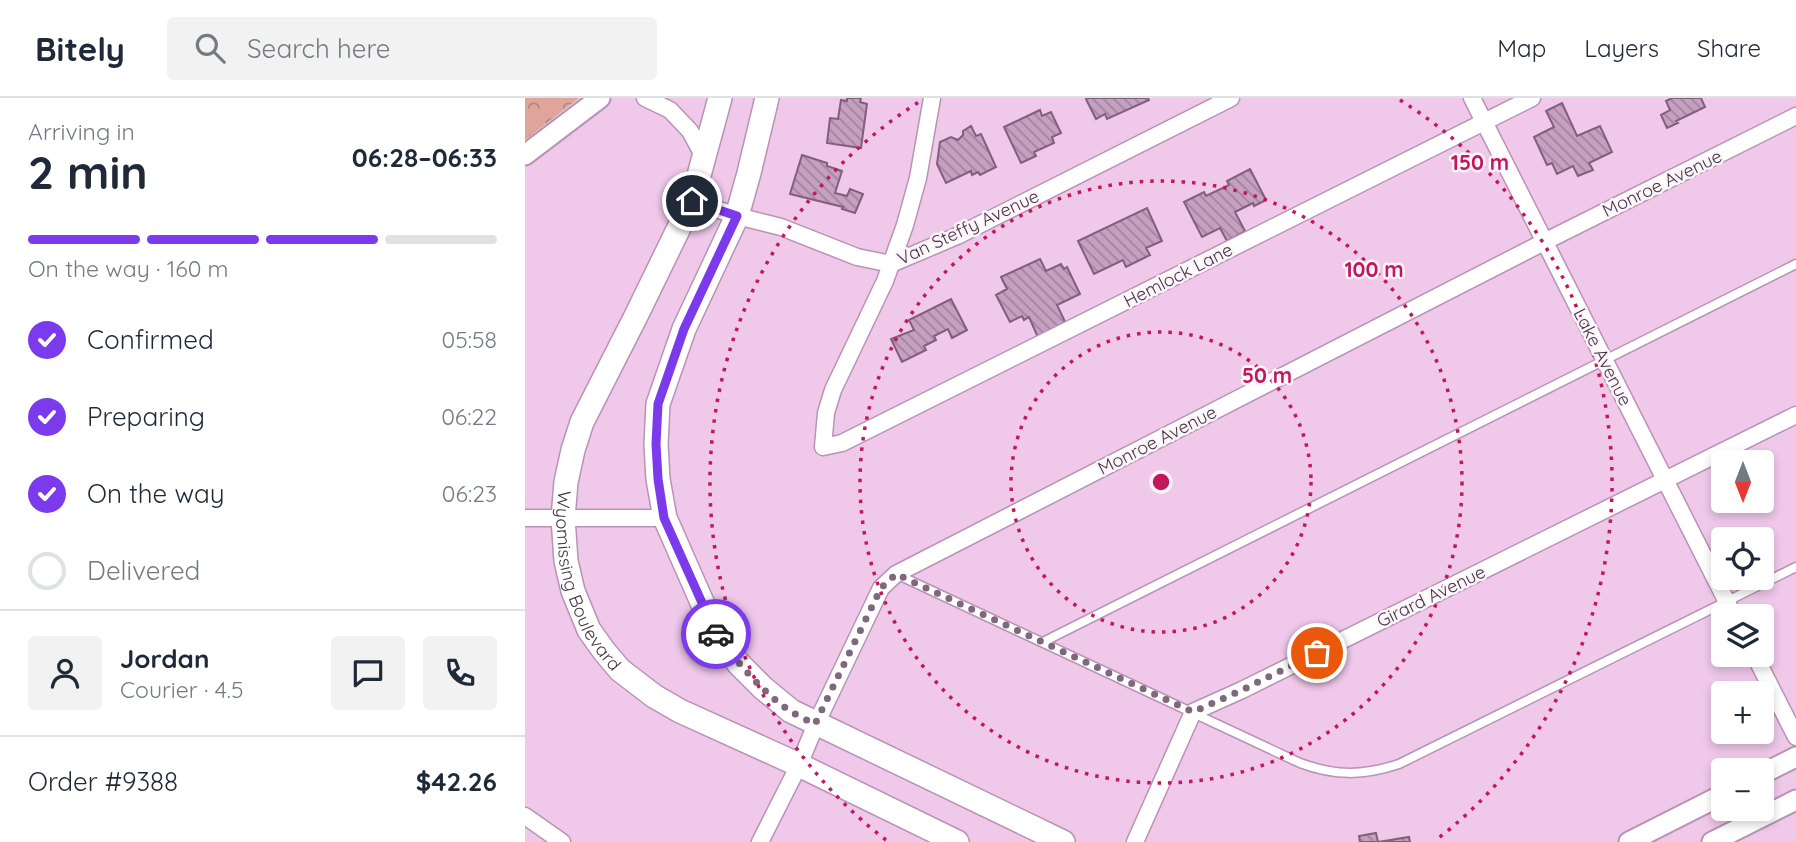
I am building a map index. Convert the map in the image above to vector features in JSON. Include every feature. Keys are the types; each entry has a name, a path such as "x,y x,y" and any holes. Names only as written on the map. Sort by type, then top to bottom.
{"main road":[{"name":"Wyomissing Boulevard","path":"720,98 692,201 582,422 573,450 566,482 563,518 566,561 573,591 589,630 620,670 654,696 957,842"},
{"path":"767,98 737,216 684,329 658,404 656,444 664,518 716,634 738,663 791,712 1063,842"}],"street":[{"path":"525,155 600,98"},
{"path":"645,98 670,110 677,117 690,131 705,159"},
{"path":"891,264 918,178 932,98"},
{"name":"Van Steffy Avenue","path":"692,201 781,227 857,257 891,264 957,236 1231,98"},
{"name":"Lake Avenue","path":"1472,98 1727,604"},
{"name":"Hemlock Lane","path":"891,264 833,390 826,414 823,447 842,443 1531,98"},
{"name":"Monroe Avenue","path":"760,842 881,588 896,574 1796,116"},
{"name":"Girard Avenue","path":"1193,712 1796,415"},
{"path":"525,518 664,518"},
{"path":"1761,667 1796,737"},
{"path":"1135,842 1193,712"},
{"path":"1774,768 1796,757"},
{"path":"1712,842 1796,800"},
{"path":"1629,842 1711,801"},
{"path":"525,816 562,842"}],"lane":[{"path":"1043,642 1796,264"},
{"path":"1738,604 1796,567"},
{"path":"896,574 1300,763 1320,770 1348,774 1384,769 1411,758 1711,618"}],"green space":[{"path":"525,98 579,98 525,140"}],"building":[{"path":"847,98 861,98 860,102 867,104 861,148 827,143 830,118 838,119 841,100 847,101"},
{"path":"1672,98 1701,98 1705,107 1667,128 1661,115 1670,110 1666,101"},
{"path":"1086,99 1149,100 1107,119 1105,114 1096,119"},
{"path":"1562,103 1577,136 1600,126 1612,152 1589,163 1593,170 1578,176 1573,166 1557,174 1552,163 1547,165 1534,137 1554,127 1546,111"},
{"path":"1040,110 1042,116 1051,112 1061,133 1052,137 1054,143 1034,152 1036,156 1021,163 1004,127"},
{"path":"971,126 976,136 981,134 996,167 980,175 978,172 972,175 971,171 946,183 937,164 940,142 951,137 958,140 963,131"},
{"path":"802,155 842,171 835,193 847,196 850,189 863,194 855,213 842,209 843,207 790,194"},
{"path":"1250,169 1266,200 1235,212 1245,231 1227,241 1220,228 1202,237 1184,202 1204,192 1206,196 1229,185 1227,181"},
{"path":"1147,208 1162,241 1146,248 1150,255 1126,267 1123,260 1094,274 1078,241"},
{"path":"1040,259 1046,271 1061,264 1064,269 1067,267 1080,294 1057,305 1068,328 1040,342 1029,317 1024,320 1022,316 1010,322 996,295 1007,289 1001,277"},
{"path":"951,299 967,330 952,338 948,329 934,336 936,340 924,346 926,350 902,362 891,339 914,330 909,320"},
{"path":"1376,833 1378,842 1360,842 1359,836"},
{"path":"1409,837 1410,842 1378,842"}],"way so far":[{"path":"716,634 738,663 763,688 791,712 815,724 881,588 896,574 1193,712 1317,653"}],"route":[{"path":"692,201 737,216 684,329 658,404 656,444 664,518 716,634"}]}
